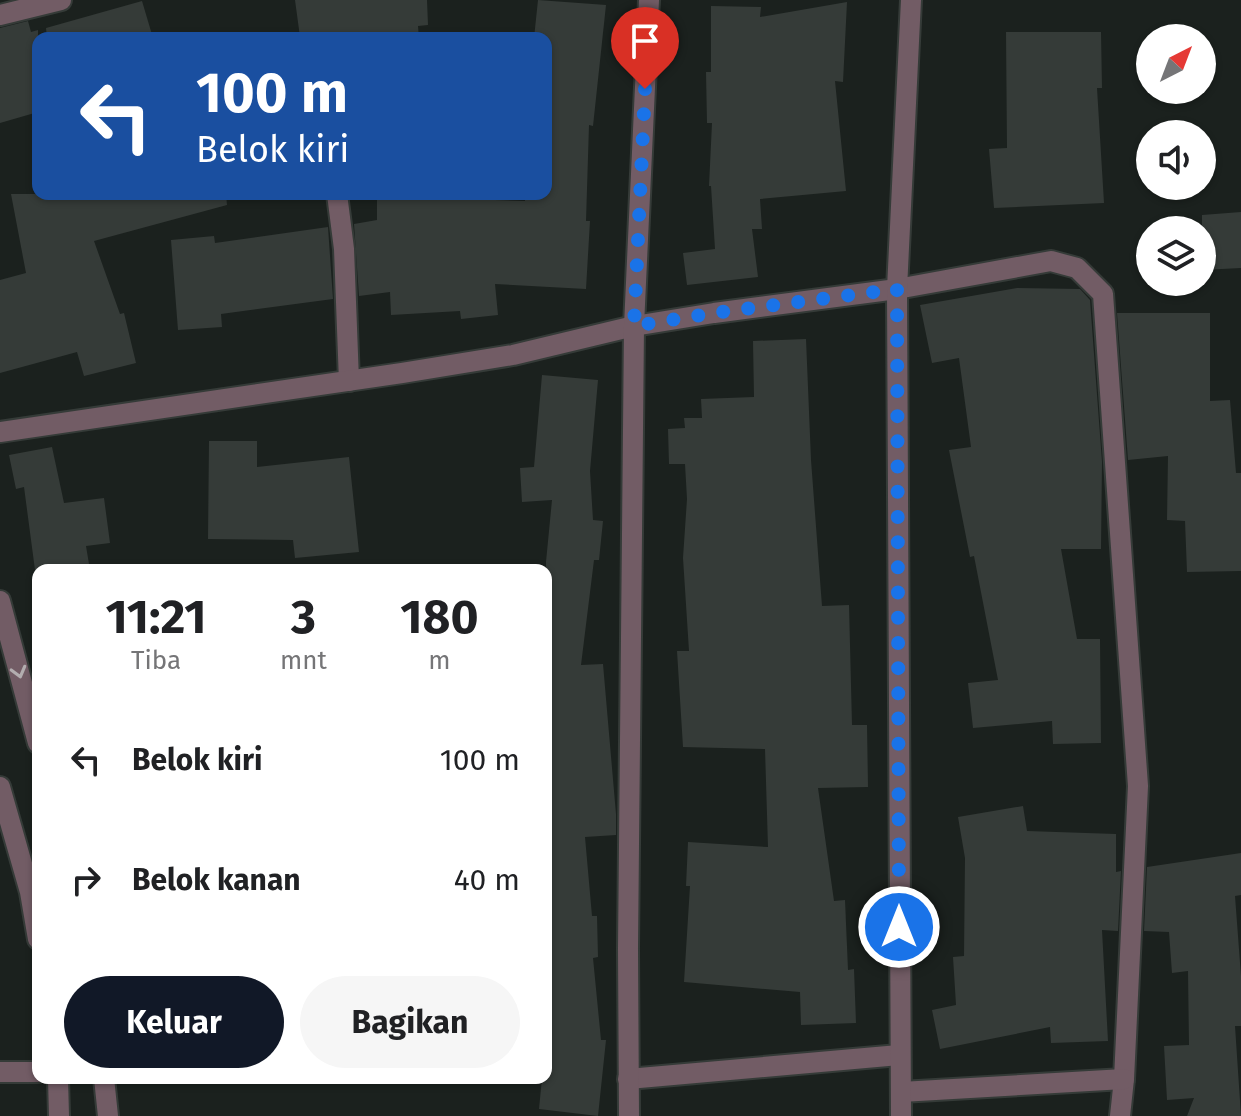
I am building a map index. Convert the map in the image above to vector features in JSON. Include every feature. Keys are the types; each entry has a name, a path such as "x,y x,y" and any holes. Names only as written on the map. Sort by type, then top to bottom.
{"street":[{"path":"0,15 61,0"},
{"path":"629,1116 634,326 649,0"},
{"path":"901,1116 897,289 911,0"},
{"path":"338,200 344,249 349,381"},
{"path":"0,432 513,355 634,326 897,289 1051,261 1077,268 1103,294 1138,786 1120,1116"},
{"path":"0,601 32,721"},
{"path":"0,787 32,904"},
{"path":"628,1079 899,1055"},
{"path":"0,1072 32,1072"},
{"path":"901,1092 1124,1079"},
{"path":"58,1084 59,1116"},
{"path":"105,1084 108,1116"}],"building":[{"path":"295,0 427,0 428,25 418,26 418,32 299,32"},
{"path":"538,0 606,5 593,126 589,125 586,221 590,221 586,289 495,284 498,315 461,319 460,311 391,315 390,292 359,296 354,224 377,220 377,200 552,200 552,32 535,32"},
{"path":"142,1 151,32 46,32 46,28"},
{"path":"847,2 843,82 835,81 846,191 760,199 762,229 752,229 758,277 687,285 683,253 715,249 709,186 712,123 707,123 706,72 711,72 711,6 761,7 760,17"},
{"path":"28,21 31,32 38,30 38,32 32,32 32,114 0,123 0,28"},
{"path":"1006,32 1101,32 1102,88 1097,88 1104,203 994,208 989,149 1007,148"},
{"path":"11,194 32,194 32,200 227,200 227,205 94,241 120,314 124,313 136,363 84,376 77,352 0,373 0,280 26,273"},
{"path":"1241,212 1241,268 1216,269 1216,216 1202,215"},
{"path":"328,227 333,299 221,314 222,327 178,330 171,240 214,236 215,243"},
{"path":"1017,288 1080,289 1090,300 1102,462 1101,549 1061,549 1077,639 1100,639 1101,743 1053,744 1052,721 973,728 968,683 998,680 949,450 971,447 959,358 932,363 920,305"},
{"path":"1117,313 1210,313 1210,401 1230,400 1236,473 1241,473 1241,571 1187,572 1185,521 1167,520 1168,456 1128,460"},
{"path":"806,339 822,606 849,605 852,725 867,725 868,787 818,788 834,901 845,900 848,970 854,969 856,1023 801,1025 800,992 684,982 690,886 686,886 688,842 768,847 765,749 683,747 677,651 689,651 683,558 687,499 685,464 669,464 668,429 685,428 684,418 702,418 701,399 754,397 753,341"},
{"path":"542,375 598,380 590,471 593,520 603,521 599,560 594,560 581,665 603,664 616,835 585,837 592,916 597,916 598,957 593,958 601,1040 606,1040 598,1116 539,1109 541,1084 552,1084 552,564 546,562 552,500 522,502 520,468 534,467"},
{"path":"209,441 257,441 257,467 349,457 359,552 295,558 293,540 208,539"},
{"path":"52,447 64,503 104,498 110,543 86,546 89,564 34,564 24,487 16,489 9,455"},
{"path":"1023,806 1027,831 1116,834 1116,872 1121,871 1118,931 1102,930 1108,1041 1051,1043 1050,1027 940,1049 932,1010 956,1005 953,957 964,956 965,858 958,817"},
{"path":"1241,853 1241,895 1235,896 1241,1026 1235,1026 1241,1116 1187,1116 1194,1098 1167,1100 1164,1046 1189,1045 1188,971 1172,973 1169,932 1144,931 1147,867"}],"route":[{"path":"645,89 634,326 897,289 899,927"}]}
